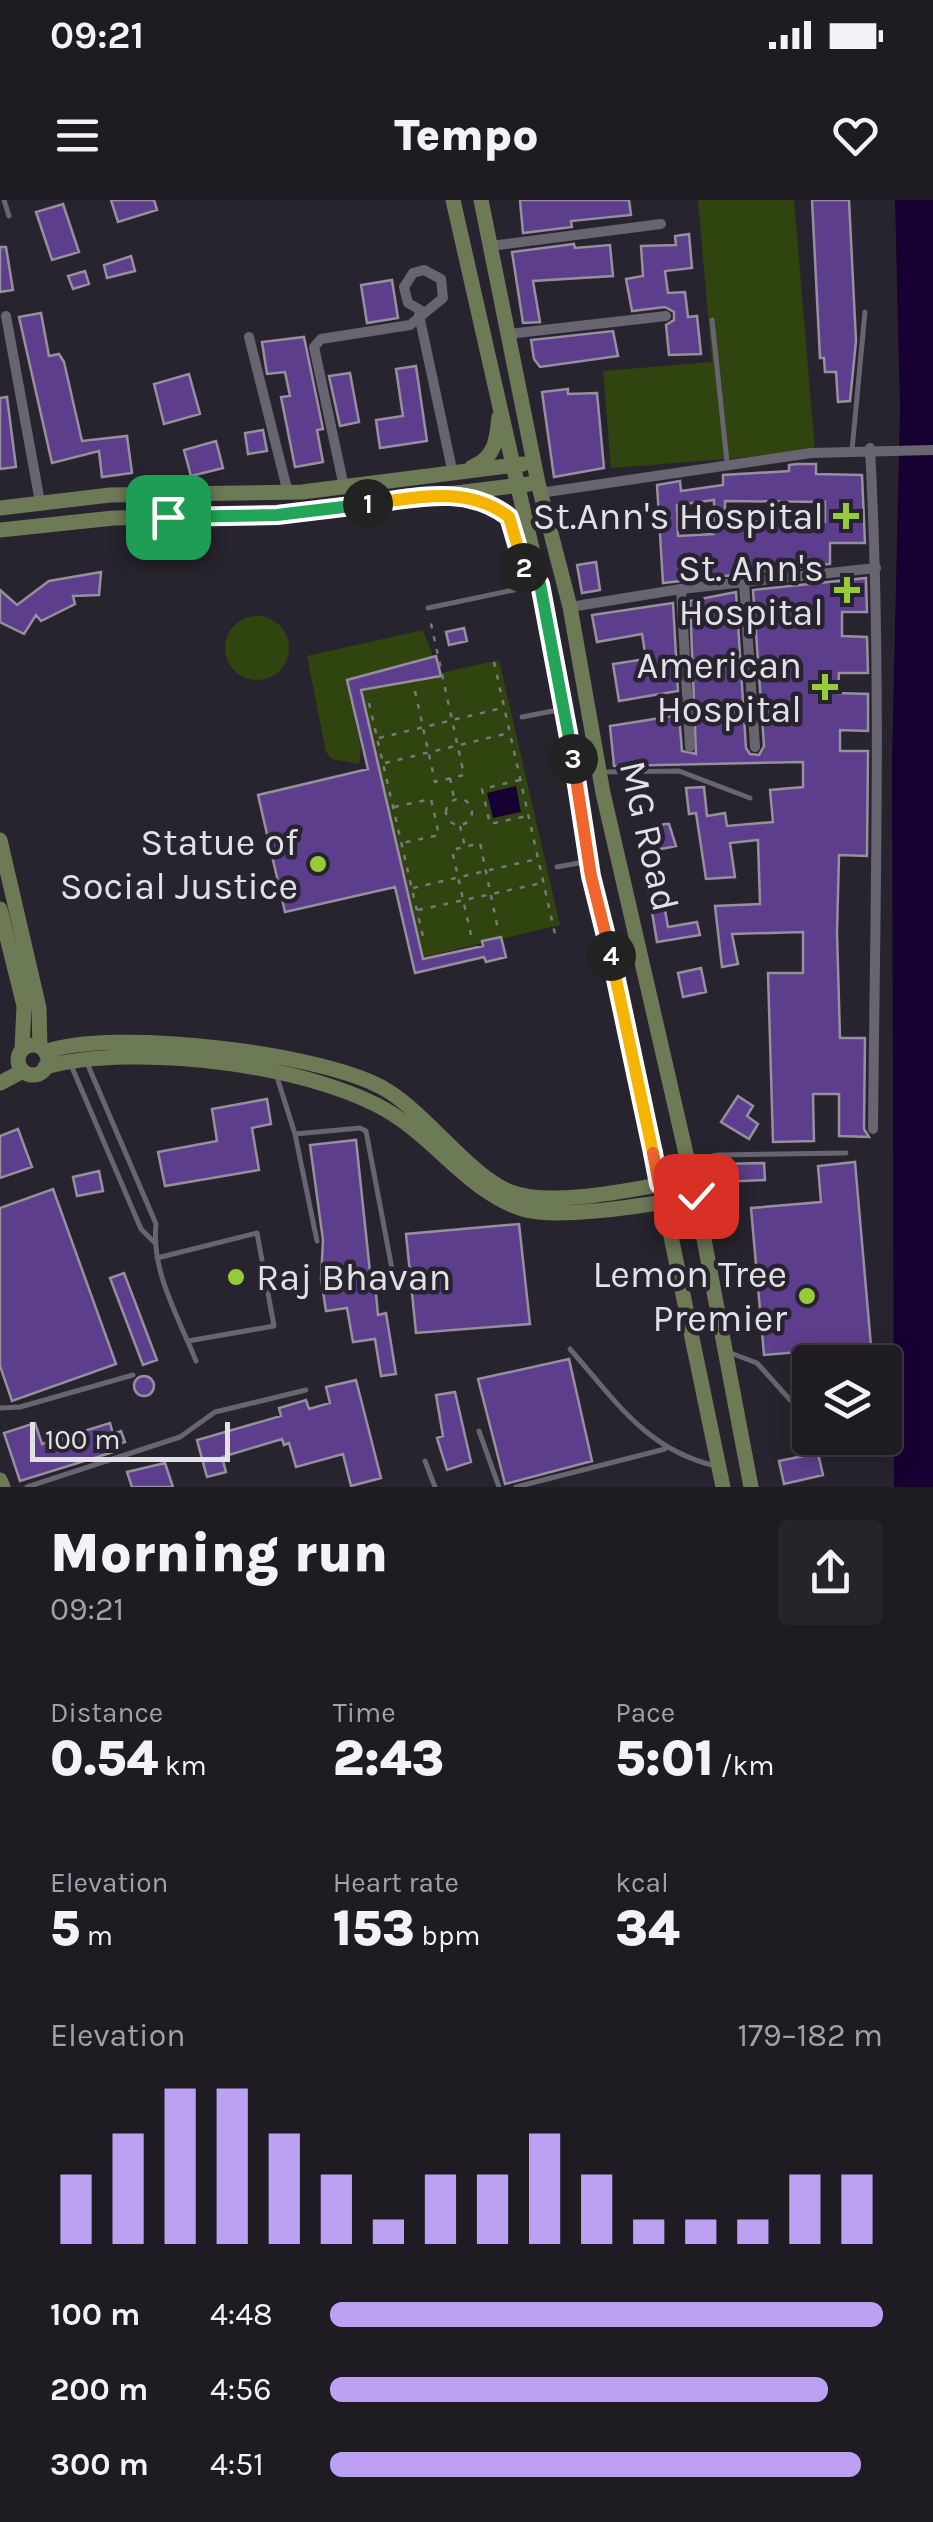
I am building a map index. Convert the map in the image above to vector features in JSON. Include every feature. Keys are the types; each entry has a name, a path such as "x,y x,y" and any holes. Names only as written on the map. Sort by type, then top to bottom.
{"street":[{"name":"MG Road","path":"453,200 520,486 589,860 722,1487"},
{"name":"MG Road","path":"480,200 539,488 570,606 600,772 696,1196 750,1487"},
{"path":"490,246 661,224"},
{"path":"344,487 314,347 320,339 410,325 420,313 435,308 444,292 441,279 424,270 413,273 404,287 408,303 420,313 456,473"},
{"path":"6,316 40,502"},
{"path":"508,334 666,316"},
{"path":"249,337 288,493"},
{"path":"456,473 486,461 493,450 501,406"},
{"path":"873,1129 874,448"},
{"path":"0,530 114,518 277,515 438,492 539,488 727,462 874,448 933,450"},
{"path":"0,508 195,492 288,493 534,462"},
{"path":"193,517 195,492"},
{"path":"438,492 486,503 509,517 526,572 540,584"},
{"path":"570,606 681,589 876,568"},
{"path":"744,584 754,747"},
{"path":"681,589 690,747"},
{"path":"0,840 39,1008 43,1055 35,1074 23,1071 0,1083"},
{"path":"0,909 24,1006 22,1050 18,1058 23,1071"},
{"path":"43,1055 68,1045 129,1042 280,1068 365,1096 423,1136 465,1176 523,1209 560,1212 696,1196"},
{"path":"22,1050 78,1061 151,1058 280,1068 310,1062 386,1089 488,1178 511,1192 556,1196 692,1179"},
{"path":"0,1480 3,1487"}],"lane":[{"path":"4,200 9,216"},
{"path":"852,450 864,312"},
{"path":"712,320 727,462"},
{"path":"428,608 540,584"},
{"path":"522,717 564,709"},
{"path":"600,772 679,772 750,798"},
{"path":"557,868 589,860"},
{"path":"78,1061 156,1224 157,1258 196,1361"},
{"path":"78,1061 141,1229 154,1242"},
{"path":"280,1068 316,1241"},
{"path":"295,1134 352,1128 366,1132 392,1269"},
{"path":"688,1161 718,1156 846,1153"},
{"path":"157,1258 258,1233 274,1326 188,1341"},
{"path":"570,1349 666,1449 718,1466"},
{"path":"722,1351 757,1363 792,1402"},
{"path":"0,1408 20,1407 133,1375"},
{"path":"27,1487 180,1436 215,1412 306,1390"},
{"path":"479,1431 499,1487"},
{"path":"516,1487 666,1449"},
{"path":"425,1461 434,1487"}],"path":[{"path":"415,691 434,782 464,775 428,608"},
{"path":"494,662 556,934"},
{"path":"369,703 424,942"},
{"path":"377,739 504,708"},
{"path":"383,764 510,733"},
{"path":"435,818 446,815 454,800 450,778"},
{"path":"521,780 482,788 490,824 529,816"},
{"path":"393,807 431,799 439,835 401,844"},
{"path":"454,800 465,801 471,809 470,818 460,824"},
{"path":"471,809 486,805"},
{"path":"446,815 460,824 465,846"},
{"path":"471,935 452,850 480,843 498,930"},
{"path":"412,888 538,858"},
{"path":"417,910 544,882"}],"green space":[{"path":"698,200 794,200 815,452 611,468 603,371 712,362"},
{"path":"257,616 279,626 289,648 279,670 257,680 235,670 225,648 235,626"},
{"path":"423,630 433,656 346,679 361,748 359,764 332,759 326,752 307,656"},
{"path":"499,660 560,925 423,957 361,691"}],"shaded area":[{"path":"895,200 933,200 933,1487 894,1487 894,1455 902,1455 902,1345 894,1345 892,760 900,408"},
{"path":"516,786 521,812 493,818 487,793"}],"building":[{"path":"111,200 154,200 157,210 118,222"},
{"path":"520,200 629,200 631,215 571,221 572,227 523,233"},
{"path":"812,200 849,200 856,341 850,401 838,402 836,372 825,372 824,358 820,358"},
{"path":"63,204 79,252 52,260 36,212"},
{"path":"689,234 692,268 665,271 668,293 685,292 688,317 697,316 701,354 669,355 666,325 674,320 674,312 665,307 632,311 626,279 643,276 641,246 676,245 675,236"},
{"path":"574,244 575,248 610,245 613,276 533,281 540,322 523,323 512,252"},
{"path":"0,247 6,247 13,290 0,292"},
{"path":"131,256 135,271 107,278 104,265"},
{"path":"85,271 89,284 73,289 68,276"},
{"path":"392,280 398,318 367,323 361,285"},
{"path":"41,313 49,356 59,354 64,362 82,441 127,436 132,473 102,477 99,451 52,463 19,317"},
{"path":"613,331 618,356 540,367 534,359 531,340"},
{"path":"304,337 323,429 317,430 323,462 295,467 281,397 290,396 285,372 267,374 262,342"},
{"path":"416,366 427,441 380,448 376,420 403,416 396,369"},
{"path":"350,373 359,422 340,426 329,376"},
{"path":"189,374 200,414 164,424 154,384"},
{"path":"568,389 568,394 597,393 604,468 554,477 542,392"},
{"path":"7,397 16,467 0,469 0,398"},
{"path":"263,430 267,451 248,454 245,433"},
{"path":"216,441 223,468 191,476 184,450"},
{"path":"816,464 816,474 862,475 865,543 830,543 830,564 663,583 657,485 680,481 681,491 723,485 723,475 789,471 789,465","holes":["714,500 714,534 678,536 677,505","725,501 825,502 825,522 725,521"]},
{"path":"596,562 600,590 582,593 577,565"},
{"path":"101,572 99,595 73,596 75,604 41,621 36,615 24,634 0,622 0,590 17,605 49,581"},
{"path":"866,578 867,612 842,612 842,636 867,637 868,673 839,673 838,693 868,694 868,731 840,730 840,751 868,751 867,856 839,855 837,932 840,1038 865,1038 864,1129 869,1137 839,1136 839,1094 813,1094 814,1141 773,1142 768,973 803,973 803,932 732,934 738,964 722,967 715,906 760,904 758,840 730,843 735,877 706,879 696,813 689,814 686,788 704,787 707,816 725,813 727,826 773,822 770,790 803,787 803,762 614,766 610,726 679,715 682,751 696,754 690,601 736,592 746,748 750,754 759,755 764,746 753,590"},
{"path":"673,603 678,691 619,701 613,664 646,659 642,634 597,642 592,615"},
{"path":"464,628 467,641 449,645 446,632"},
{"path":"436,656 441,676 361,690 423,959 483,946 482,941 501,937 506,957 486,962 484,957 415,973 395,887 285,912 258,795 368,769 347,680"},
{"path":"669,824 676,846 656,850 649,828"},
{"path":"662,893 668,927 697,922 700,935 657,942 649,894"},
{"path":"701,968 706,992 683,997 678,973"},
{"path":"738,1096 753,1106 747,1116 758,1124 749,1139 721,1122"},
{"path":"267,1099 271,1124 252,1128 259,1170 165,1186 158,1152 217,1141 212,1109"},
{"path":"18,1129 32,1167 0,1178 0,1136"},
{"path":"356,1140 370,1272 374,1272 378,1315 386,1313 396,1374 381,1376 375,1339 353,1342 347,1308 326,1311 321,1279 323,1240 310,1145"},
{"path":"855,1162 871,1345 792,1345 792,1353 764,1355 751,1208 821,1202 818,1166"},
{"path":"764,1163 765,1180 721,1182 720,1164"},
{"path":"99,1171 103,1191 77,1196 73,1177"},
{"path":"53,1189 116,1364 12,1401 0,1366 0,1208"},
{"path":"519,1224 530,1324 416,1333 406,1234"},
{"path":"124,1273 157,1360 143,1365 110,1278"},
{"path":"569,1359 592,1461 505,1484 478,1379"},
{"path":"140,1376 148,1376 154,1386 148,1396 140,1396 134,1390 134,1382"},
{"path":"356,1380 381,1478 351,1486 343,1454 296,1467 289,1443 284,1445 282,1439 222,1457 226,1472 207,1477 197,1440 281,1416 279,1408 306,1400 309,1409 330,1403 326,1387"},
{"path":"455,1392 471,1462 447,1470 437,1438 443,1436 436,1395"},
{"path":"35,1423 42,1444 110,1423 113,1434 121,1431 125,1442 116,1445 117,1451 20,1481 4,1433"},
{"path":"818,1455 823,1475 784,1484 779,1461"},
{"path":"165,1463 173,1487 132,1487 127,1472"}],"place":[{"name":"St.Ann's Hospital","path":"846,516"},
{"name":"St. Ann's Hospital","path":"847,590"},
{"name":"American Hospital","path":"825,687"},
{"name":"Statue of Social Justice","path":"318,864"},
{"name":"Raj Bhavan","path":"236,1277"},
{"name":"Lemon Tree Premier","path":"807,1296"}],"route":[{"path":"168,517 277,515 438,492 486,503 509,517 526,572 540,584 591,876 620,991 659,1184 692,1179 696,1196"}]}
